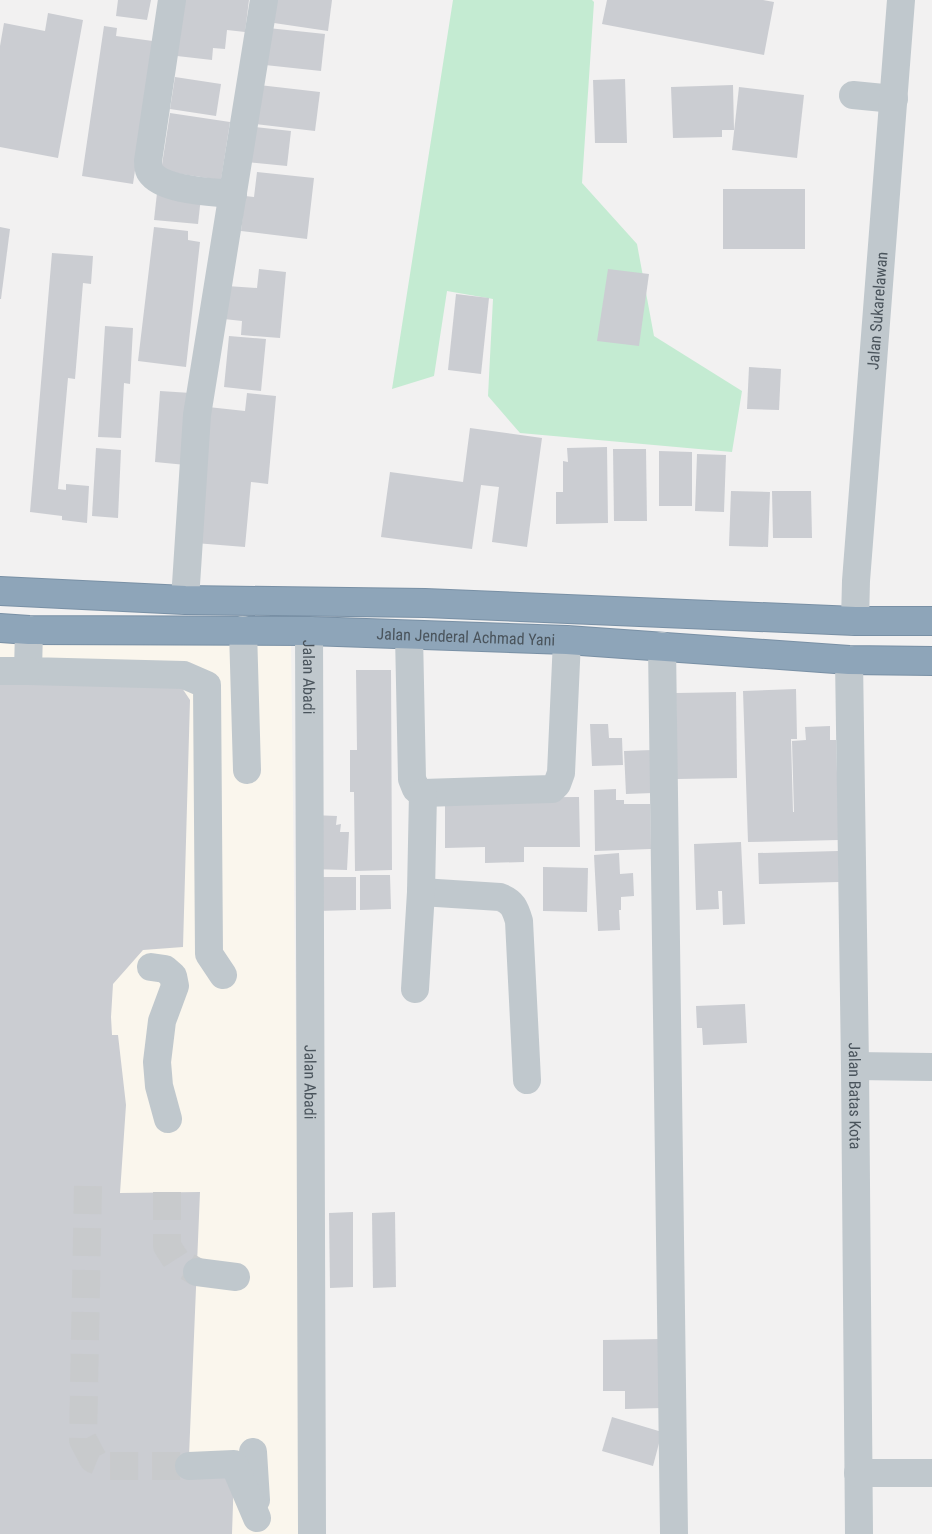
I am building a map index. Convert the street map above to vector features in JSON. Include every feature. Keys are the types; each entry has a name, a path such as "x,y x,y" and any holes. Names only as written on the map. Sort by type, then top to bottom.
{"highway":[{"name":"Jalan Jenderal Achmad Yani","path":"0,591 185,600 425,603 855,621 932,622"},
{"name":"Jalan Jenderal Achmad Yani","path":"0,628 243,643 309,631 567,640 849,660 932,661"}],"street":[{"path":"172,0 148,161 150,172 160,181 181,188 233,194"},
{"path":"185,600 197,415 264,0"},
{"name":"Jalan Sukarelawan","path":"855,621 856,581 901,0"},
{"path":"853,95 894,99"},
{"path":"28,671 29,630"},
{"name":"Jalan Abadi","path":"309,631 312,1534"},
{"path":"409,635 412,779 416,789 423,793 552,789 557,784 561,773 567,640"},
{"path":"223,975 208,954 208,685 243,643"},
{"path":"243,643 247,770"},
{"path":"662,646 674,1534"},
{"name":"Jalan Batas Kota","path":"849,660 859,1534"},
{"path":"0,670 184,675 208,685"},
{"path":"415,990 421,892 423,793"},
{"path":"421,892 500,897 508,900 516,909 520,921 527,1080"},
{"path":"151,967 165,970 173,976 175,986 162,1022 157,1062 159,1086 168,1119"},
{"path":"855,1066 932,1066"},
{"path":"197,1272 236,1277"},
{"path":"189,1466 243,1458 257,1526"},
{"path":"858,1473 932,1473"}],"shaded area":[{"path":"0,640 291,640 302,1534 0,1534"}],"green space":[{"path":"453,0 592,0 594,2 582,183 637,244 654,336 742,391 732,452 520,433 488,396 493,299 447,291 434,376 392,389"}],"building":[{"path":"118,0 151,0 147,20 116,16"},
{"path":"183,0 249,0 245,32 227,30 225,49 213,48 212,60 177,56"},
{"path":"277,0 332,0 328,31 274,23"},
{"path":"607,0 763,0 774,2 764,55 602,24"},
{"path":"48,13 83,20 58,158 0,147 0,46 4,23 45,31"},
{"path":"104,26 117,28 116,36 160,42 146,95 133,184 82,176"},
{"path":"268,28 325,34 321,71 265,65"},
{"path":"175,77 221,84 216,116 170,109"},
{"path":"625,79 627,143 595,143 593,80"},
{"path":"259,85 320,92 315,131 255,124"},
{"path":"733,85 734,130 722,130 722,137 673,138 671,87"},
{"path":"739,87 804,95 797,158 732,150"},
{"path":"170,113 230,122 221,180 161,171"},
{"path":"255,127 291,131 287,166 247,162"},
{"path":"257,172 314,178 307,239 241,231 245,196 254,197"},
{"path":"723,189 805,189 805,249 723,249"},
{"path":"157,193 201,197 198,224 154,220"},
{"path":"0,227 10,229 1,299 0,299"},
{"path":"154,227 188,231 188,240 200,242 186,367 138,361"},
{"path":"52,253 93,256 91,284 83,283 75,379 68,378 58,489 66,490 66,484 89,486 87,523 62,520 62,516 30,512"},
{"path":"259,269 286,272 280,338 241,335 242,321 224,319 227,286 257,288"},
{"path":"608,269 649,274 639,346 597,341"},
{"path":"456,294 489,298 481,374 448,370"},
{"path":"105,326 133,328 130,384 124,383 121,438 98,437"},
{"path":"229,336 266,339 261,391 224,387"},
{"path":"749,367 781,369 779,410 747,409"},
{"path":"160,391 191,393 186,465 155,462"},
{"path":"247,393 276,396 268,484 251,482 245,547 195,543 208,407 245,411"},
{"path":"470,428 542,438 527,547 492,542 499,487 481,485 472,549 381,537 390,472 463,482"},
{"path":"607,447 608,523 556,524 556,492 563,492 563,461 568,462 567,448"},
{"path":"96,448 121,450 118,518 92,516"},
{"path":"613,449 646,449 647,521 614,521"},
{"path":"659,451 692,452 692,506 659,506"},
{"path":"697,454 726,455 724,512 695,511"},
{"path":"731,491 770,492 768,547 729,546"},
{"path":"772,491 811,491 812,538 773,538"},
{"path":"356,670 391,670 392,870 355,871 354,792 350,792 350,750 357,750"},
{"path":"0,679 180,685 190,700 183,947 143,950 113,984 111,1017 112,1035 118,1035 126,1105 120,1193 200,1192 189,1456 234,1474 232,1534 0,1534"},
{"path":"796,689 797,739 791,739 793,812 792,741 806,740 805,727 830,726 830,740 836,740 839,840 748,842 743,691"},
{"path":"736,692 737,778 677,779 676,693"},
{"path":"590,724 608,724 609,738 622,738 623,765 592,766"},
{"path":"652,750 653,793 626,794 624,751"},
{"path":"616,789 616,800 624,800 624,804 650,804 651,849 595,851 594,790"},
{"path":"579,797 580,847 524,847 524,862 485,863 485,847 445,848 445,798"},
{"path":"312,815 337,816 336,825 341,824 340,832 349,832 347,870 310,869"},
{"path":"741,842 745,924 723,925 722,891 718,891 719,909 696,910 694,844"},
{"path":"838,851 839,882 759,884 758,853"},
{"path":"619,853 620,874 633,873 634,896 621,897 621,910 619,910 620,930 598,931 594,855"},
{"path":"543,867 588,868 587,912 543,911"},
{"path":"360,875 390,875 391,909 360,910"},
{"path":"317,877 356,877 356,910 317,911"},
{"path":"745,1004 747,1043 703,1045 702,1028 697,1028 696,1006"},
{"path":"353,1212 353,1287 330,1288 329,1213"},
{"path":"395,1212 396,1287 373,1288 372,1213"},
{"path":"662,1339 662,1408 625,1409 625,1391 603,1391 603,1340"},
{"path":"612,1417 662,1432 653,1466 602,1451"}],"tunnel":[{"path":"88,1186 83,1440 93,1459 110,1466 189,1466"},
{"path":"167,1192 167,1246 176,1260 197,1272"}]}
